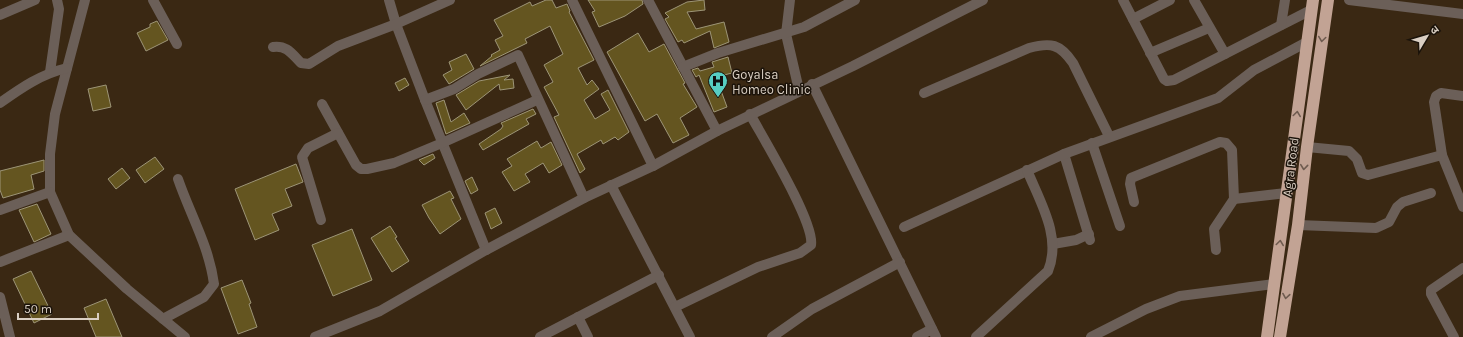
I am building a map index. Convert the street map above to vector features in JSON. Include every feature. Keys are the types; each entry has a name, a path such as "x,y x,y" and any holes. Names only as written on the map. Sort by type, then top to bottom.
{"highway":[{"name":"Agra Road","path":"1280,337 1298,225 1306,147 1328,0"},
{"name":"Agra Road","path":"1267,337 1312,5"}],"street":[{"path":"0,15 35,0"},
{"path":"50,72 59,9 57,0"},
{"path":"86,0 55,114 50,154 50,192 68,235 127,289 185,337"},
{"path":"153,0 177,44"},
{"path":"273,47 281,46 287,48 301,63 305,64 338,46 396,24 450,0"},
{"path":"572,0 653,166"},
{"path":"648,0 717,130"},
{"path":"790,0 786,34 798,90"},
{"path":"683,67 718,53 786,34 817,22 855,0"},
{"path":"320,336 380,311 486,250 584,198 653,166 717,130 798,90 853,66 983,0"},
{"path":"1123,0 1164,79 1167,81 1174,80 1281,25 1312,5"},
{"path":"1133,19 1170,0"},
{"path":"1194,0 1225,54"},
{"path":"1281,25 1284,0"},
{"path":"1349,0 1463,14"},
{"path":"392,1 396,24 442,143 486,250"},
{"path":"1150,53 1209,28"},
{"path":"904,227 1064,154 1109,136 1218,98 1254,70 1307,42"},
{"path":"924,93 1029,48 1042,44 1052,44 1066,52 1073,63 1109,136"},
{"path":"425,100 454,90 478,74 518,55 537,100 584,198"},
{"path":"0,103 36,78 50,72 67,68"},
{"path":"812,84 934,333 917,337"},
{"path":"1463,96 1441,93 1436,96 1434,102 1442,155 1463,206"},
{"path":"322,104 356,165 367,169 394,163 537,100"},
{"path":"675,307 758,267 800,253 811,245 812,240 805,217 750,114"},
{"path":"321,220 302,158 308,148 338,133"},
{"path":"1134,202 1130,184 1131,178 1220,142 1226,143 1232,150 1234,199 1214,229 1216,250"},
{"path":"1092,143 1120,226"},
{"path":"1306,147 1349,151 1357,159 1362,173 1368,175 1442,155"},
{"path":"1053,244 1089,237 1064,154"},
{"path":"976,337 1048,271 1053,259 1052,231 1027,170"},
{"path":"163,319 204,297 214,284 212,267 204,241 188,207 178,179"},
{"path":"611,185 690,337"},
{"path":"0,210 50,192"},
{"path":"1234,199 1286,193"},
{"path":"1298,225 1376,228 1389,222 1397,207 1403,202 1431,193"},
{"path":"0,262 68,235"},
{"path":"772,337 812,309 900,262"},
{"path":"1454,337 1431,294 1431,290 1463,268"},
{"path":"540,337 659,275"},
{"path":"1091,337 1146,309 1180,296 1274,284"},
{"path":"0,297 10,337"},
{"path":"578,317 588,337"}],"building":[{"path":"546,0 552,0 556,8 567,4 570,11 569,12 594,60 578,68 587,85 592,80 599,89 584,100 595,119 610,110 601,94 608,90 629,132 618,140 615,137 603,144 601,140 577,154 585,169 580,173 554,117 559,115 544,87 553,82 544,65 563,54 550,26 525,39 527,43 480,66 492,56 491,55 500,50 495,40 503,36 494,20 530,2 532,6"},
{"path":"588,0 642,0 643,4 625,16 599,27 592,12 595,11"},
{"path":"704,0 705,10 687,12 696,29 724,22 729,42 714,48 710,31 684,43 682,40 678,42 665,19 669,17 665,13 687,2"},
{"path":"157,21 168,40 146,51 137,33 150,27 150,24"},
{"path":"638,33 649,52 664,44 685,83 683,84 697,107 680,118 689,135 673,143 657,114 645,121 607,52"},
{"path":"466,54 474,69 449,84 443,75 452,70 449,62"},
{"path":"728,57 732,73 716,77 727,107 714,112 699,75 696,77 692,70 698,68 700,71 714,67 712,62"},
{"path":"510,75 504,80 513,79 514,88 500,90 499,84 466,110 456,95 479,81"},
{"path":"405,78 409,85 399,91 395,83"},
{"path":"106,85 111,107 93,111 88,89"},
{"path":"444,100 451,122 464,113 470,123 446,134 436,103"},
{"path":"533,109 536,114 526,119 529,124 483,150 479,144 501,129 503,126 501,123"},
{"path":"537,141 541,148 551,142 562,165 549,173 543,163 525,174 530,182 514,191 502,172 512,166 507,159"},
{"path":"433,154 435,158 424,165 419,160"},
{"path":"155,157 164,169 145,183 136,170"},
{"path":"44,160 44,171 31,175 34,189 3,198 0,190 0,171"},
{"path":"296,164 303,182 285,189 292,206 272,214 279,230 255,240 235,189"},
{"path":"122,168 130,178 116,189 108,179"},
{"path":"472,177 478,190 471,194 465,181"},
{"path":"450,191 454,198 451,199 461,219 440,234 422,205"},
{"path":"37,204 51,234 34,242 19,210"},
{"path":"495,208 502,223 491,229 485,213"},
{"path":"390,226 397,237 395,238 409,261 392,272 371,238"},
{"path":"352,229 372,280 333,296 312,245"},
{"path":"31,271 52,314 34,323 13,279"},
{"path":"242,280 251,303 249,304 257,327 238,334 221,288"},
{"path":"106,299 122,337 96,337 84,308"}],"place":[{"name":"Goyalsa Homeo Clinic","path":"718,98"}]}
